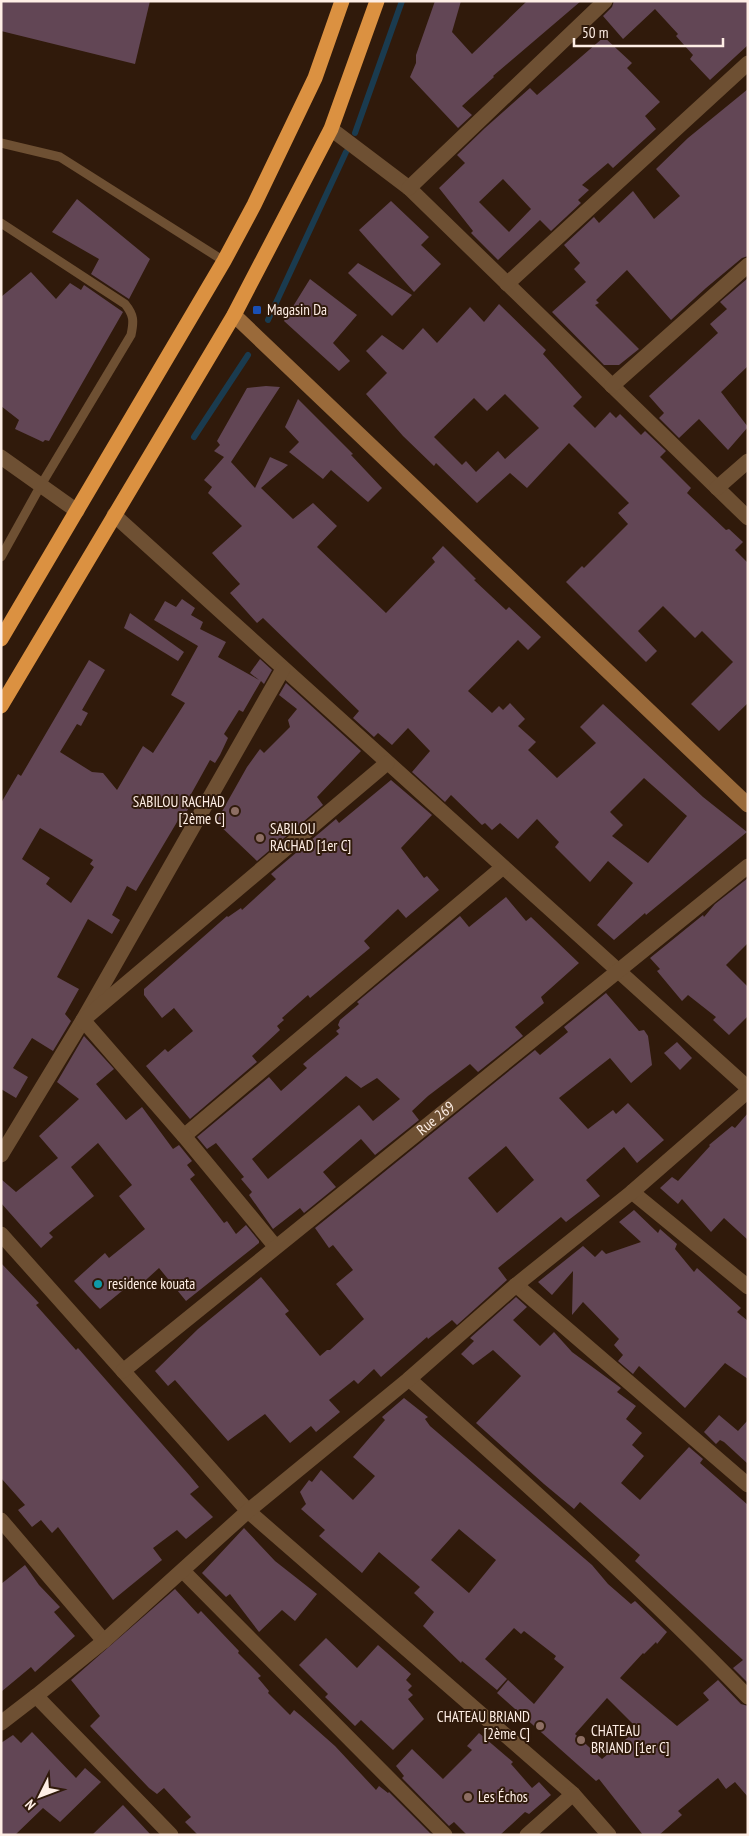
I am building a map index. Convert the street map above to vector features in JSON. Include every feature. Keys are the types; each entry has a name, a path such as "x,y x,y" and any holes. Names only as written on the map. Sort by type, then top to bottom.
{"highway":[{"path":"1,639 224,261 254,205 315,78 342,1"},
{"path":"1,706 234,315 331,129 377,1"}],"street":[{"path":"409,188 605,1"},
{"path":"508,284 748,63"},
{"path":"331,129 409,188 748,518"},
{"path":"612,386 748,265"},
{"path":"234,315 748,805"},
{"path":"1,457 77,511"},
{"path":"717,488 748,461"},
{"path":"1,1723 104,1641 248,1511 409,1379 516,1285 632,1192 748,1090 618,970 114,516"},
{"path":"1,1156 83,1020 283,669"},
{"path":"83,1020 387,763"},
{"name":"Rue 269","path":"123,1371 275,1246 748,866"},
{"path":"184,1136 503,867"},
{"path":"83,1020 184,1136 275,1246"},
{"path":"632,1192 748,1287"},
{"path":"1,1234 248,1511 573,1794 608,1835"},
{"path":"516,1285 748,1485"},
{"path":"409,1379 560,1514 708,1655 748,1697"},
{"path":"1,1520 104,1641"},
{"path":"183,1571 445,1835"},
{"path":"36,1696 171,1835"},
{"path":"527,1835 573,1794"}],"lane":[{"path":"1,143 60,157 224,261"},
{"path":"1,223 125,304 132,312 134,321 131,335 41,485 1,557"}],"building":[{"path":"1,1 150,1 135,64 1,31"},
{"path":"435,1 461,1 452,32 472,54 527,1 581,1 493,76 462,106 472,115 458,128 410,77"},
{"path":"614,1 748,1 748,45 710,80 690,59 693,55 676,36 678,34 655,9 623,39 603,16 612,7"},
{"path":"604,37 632,63 627,68 660,102 645,116 656,129 613,168 608,163 582,185 589,190 578,200 581,203 551,231 540,220 498,260 471,233 473,231 439,188 465,163 457,155 485,128 530,88 537,95","holes":["503,179 531,209 509,232 479,202"]},
{"path":"748,89 748,256 742,258 671,320 627,270 596,300 599,303 595,305 639,349 619,365 604,365 552,312 586,282 574,269 580,263 564,245 594,217 599,223 633,191 654,219 680,196 656,169 688,138"},
{"path":"77,199 150,259 129,299 91,274 99,259 52,232"},
{"path":"391,201 429,237 421,245 441,264 414,292 359,230"},
{"path":"358,263 412,295 392,316 348,273"},
{"path":"31,272 56,299 70,283 81,290 84,285 123,312 49,441 45,440 43,442 15,429 19,420 1,406 1,297"},
{"path":"748,278 748,366 721,392 748,427 728,450 699,419 679,438 659,418 664,413 649,396 718,333 710,324 727,309 720,302"},
{"path":"310,279 357,315 333,343 350,361 339,371 284,321"},
{"path":"499,304 546,350 543,354 582,397 573,406 595,428 610,412 616,418 620,414 641,435 645,431 666,451 660,457 691,488 687,493 726,530 729,529 743,542 735,550 748,563 748,703 719,731 691,704 733,662 702,631 695,638 663,606 638,631 657,651 646,662 566,582 582,566 584,568 628,524 618,513 629,503 569,443 527,488 510,473 477,503 436,463 434,466 403,436 366,394 387,373 366,351 382,335 403,350 423,328 437,343 470,307 484,322","holes":["505,394 539,428 505,459 498,451 476,472 466,461 462,465 434,437 474,398 487,411"]},
{"path":"280,387 231,462 255,488 270,457 288,465 261,488 293,519 313,503 337,526 317,547 386,613 435,562 432,558 443,546 476,579 474,580 506,610 509,607 541,637 528,650 518,640 468,691 492,713 499,706 503,710 510,703 525,719 518,726 536,742 528,750 557,778 596,743 580,727 603,704 703,797 747,832 614,940 597,925 633,883 608,861 590,882 555,847 559,842 537,819 518,839 500,823 492,830 485,823 482,825 451,795 445,802 412,772 430,751 408,728 392,745 378,733 374,737 353,718 359,711 263,618 257,623 230,593 240,584 212,553 242,526 208,493 212,487 204,480 224,457 214,451 220,445 217,441 247,388","holes":["644,778 687,816 648,863 612,836 623,825 610,812"]},
{"path":"298,399 353,454 351,455 382,488 368,502 331,470 323,479 289,452 299,442 285,427"},
{"path":"182,599 195,608 191,615 203,622 200,629 226,642 218,657 259,680 250,673 260,659 272,670 264,684 261,681 243,712 239,710 224,734 228,738 220,755 215,763 210,760 190,796 195,797 183,818 180,817 136,891 127,886 112,915 120,920 112,934 88,919 57,977 79,989 65,1014 71,1021 53,1051 32,1038 13,1068 28,1077 16,1098 1,1089 1,803 18,774 21,776 89,660 105,670 82,710 88,713 81,726 77,724 60,752 92,772 103,773 117,790 143,746 153,753 185,703 171,695 198,646 154,620 165,601 176,607","holes":["40,828 93,860 90,864 94,867 71,903 46,884 50,878 22,859"]},
{"path":"130,613 184,652 178,661 124,628"},
{"path":"286,683 361,751 317,797 323,805 257,861 216,822 247,767 260,749 264,753 290,727 288,720 297,709 279,695"},
{"path":"391,780 432,815 401,848 424,878 427,876 439,890 406,918 398,909 364,941 370,948 310,998 308,995 282,1018 284,1020 277,1026 280,1030 252,1056 257,1062 190,1119 146,1066 165,1049 168,1052 193,1031 174,1008 162,1018 144,995 144,989 227,916 241,908 242,910 276,879 271,874 336,819 339,823"},
{"path":"748,878 748,943 726,965 748,987 748,1016 729,1035 713,1020 716,1017 688,995 682,1001 657,971 660,969 650,958 703,915 704,917 715,904"},
{"path":"506,897 526,921 531,917 579,963 541,997 544,1003 515,1027 523,1036 478,1072 470,1064 428,1096 412,1111 419,1120 375,1155 361,1139 323,1172 336,1187 304,1213 300,1208 273,1229 249,1195 252,1192 241,1179 244,1177 216,1143 207,1149 197,1137 269,1077 281,1091 307,1068 303,1064 339,1034 336,1031 340,1028 338,1025 340,1020 359,1004 357,1002 460,916 469,927","holes":["346,1076 361,1088 377,1078 400,1099 373,1121 359,1105 268,1179 252,1159"]},
{"path":"606,993 639,1031 644,1030 648,1036 652,1065 631,1083 610,1058 559,1098 588,1129 613,1110 616,1114 628,1103 664,1140 637,1163 624,1147 586,1180 600,1196 566,1222 561,1217 498,1268 507,1280 457,1325 452,1320 428,1339 427,1337 381,1377 374,1369 358,1384 354,1380 329,1400 340,1412 316,1432 311,1426 290,1443 265,1414 228,1441 175,1380 168,1386 155,1371 198,1329 261,1277 289,1311 285,1314 320,1356 327,1350 330,1350 364,1319 336,1284 353,1270 333,1245 329,1248 315,1228 535,1050 540,1055 568,1032 564,1027","holes":["506,1146 534,1180 497,1213 468,1178"]},
{"path":"84,1036 114,1069 96,1084 126,1120 142,1107 173,1149 179,1145 192,1161 187,1165 195,1175 190,1179 224,1223 227,1221 236,1234 246,1225 259,1241 259,1243 186,1301 159,1268 137,1288 133,1282 100,1309 74,1281 105,1253 109,1258 145,1229 119,1196 132,1185 98,1143 71,1167 94,1196 49,1233 53,1237 41,1248 1,1203 1,1179 16,1192 58,1158 39,1136 79,1099 57,1082"},
{"path":"677,1042 692,1058 680,1070 664,1053"},
{"path":"748,1113 748,1240 724,1218 711,1232 682,1199 678,1204 660,1188 672,1177 678,1181 709,1145 732,1126 735,1128"},
{"path":"634,1210 658,1233 660,1229 677,1244 675,1249 694,1272 697,1268 741,1308 737,1312 748,1321 748,1379 725,1363 685,1408 639,1366 633,1374 618,1361 623,1355 614,1345 619,1339 583,1302 572,1315 573,1271 552,1295 538,1282 583,1246 595,1257 602,1250 606,1254 641,1242 619,1222"},
{"path":"1,1263 39,1303 36,1305 76,1350 78,1348 190,1476 199,1487 190,1494 213,1517 186,1539 177,1530 153,1548 162,1560 113,1600 58,1527 52,1533 41,1520 32,1527 18,1510 25,1505 1,1478"},
{"path":"516,1297 527,1307 513,1320 540,1346 554,1332 572,1352 621,1388 617,1392 636,1406 626,1419 642,1433 632,1445 644,1456 621,1483 640,1500 689,1447 703,1459 700,1463 748,1505 748,1683 733,1668 743,1660 635,1561 640,1555 580,1502 574,1509 476,1423 521,1376 493,1350 473,1365 461,1354 474,1341 470,1338"},
{"path":"404,1398 428,1417 425,1419 430,1426 592,1565 608,1584 631,1604 635,1601 667,1632 657,1644 656,1642 643,1653 620,1678 677,1726 709,1700 703,1693 718,1680 741,1704 748,1706 748,1797 735,1782 726,1789 718,1778 678,1811 682,1815 659,1835 643,1835 599,1779 596,1781 497,1693 508,1680 534,1704 564,1667 554,1659 556,1656 524,1631 521,1634 514,1628 485,1659 507,1679 497,1690 462,1661 461,1663 423,1626 434,1612 414,1593 420,1587 379,1552 362,1573 319,1536 325,1530 301,1509 306,1504 300,1492 309,1480 312,1482 321,1470 353,1500 375,1476 353,1457 385,1420 382,1417","holes":["459,1529 496,1560 469,1593 431,1560","607,1698 638,1729 602,1759 575,1734"]},
{"path":"719,1415 738,1431 748,1420 748,1464 724,1442 720,1440 716,1444 704,1432"},
{"path":"244,1528 275,1561 317,1594 295,1621 282,1610 259,1632 230,1594 226,1597 202,1573"},
{"path":"25,1565 39,1585 60,1607 54,1612 75,1636 35,1672 31,1667 1,1692 1,1584"},
{"path":"175,1589 198,1614 201,1611 239,1651 238,1653 261,1676 258,1678 269,1691 268,1693 290,1715 294,1710 300,1715 335,1746 376,1790 379,1786 389,1792 432,1835 198,1835 185,1822 191,1817 164,1788 157,1794 149,1788 90,1726 100,1716 71,1680"},
{"path":"326,1638 357,1668 378,1645 411,1674 406,1680 412,1686 408,1690 413,1695 408,1699 424,1719 393,1750 361,1720 355,1726 325,1697 328,1694 299,1665"},
{"path":"32,1732 76,1778 85,1768 101,1782 60,1822 43,1808 15,1835 1,1835 1,1743 13,1735 21,1743"},
{"path":"479,1733 513,1762 511,1764 532,1788 539,1782 551,1795 529,1814 525,1812 500,1835 467,1835 454,1822 449,1826 402,1778 404,1776 396,1766 412,1749 443,1779 472,1750 467,1746"},
{"path":"123,1805 151,1835 92,1835"}],"waterway":[{"path":"355,133 402,1"},
{"path":"268,320 346,152"},
{"path":"194,437 248,355"}],"place":[{"name":"Magasin Da","path":"257,310"},
{"name":"SABILOU RACHAD [2ème C]","path":"235,811"},
{"name":"SABILOU RACHAD [1er C]","path":"260,838"},
{"name":"residence kouata","path":"98,1284"},
{"name":"CHATEAU BRIAND [2ème C]","path":"540,1726"},
{"name":"CHATEAU BRIAND [1er C]","path":"581,1740"},
{"name":"Les Échos","path":"468,1797"}]}
